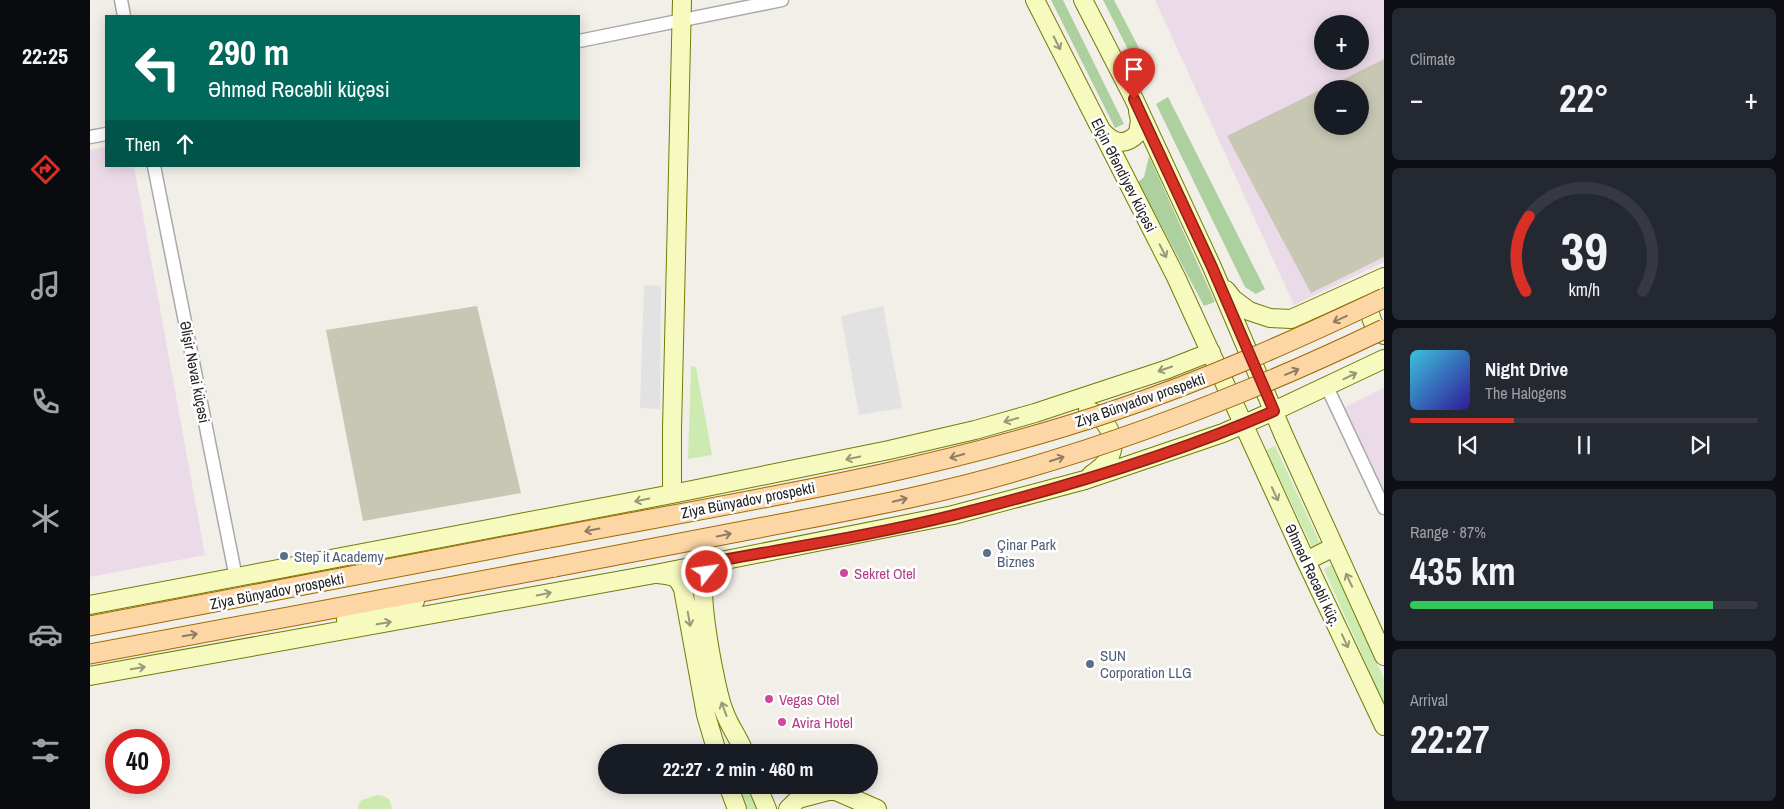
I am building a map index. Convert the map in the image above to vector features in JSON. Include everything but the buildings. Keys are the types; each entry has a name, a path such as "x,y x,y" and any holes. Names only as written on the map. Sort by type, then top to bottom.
{"main road":[{"path":"672,494 682,0"},
{"name":"Elçin Əfəndiyev küçəsi","path":"1035,0 1176,277 1244,425"},
{"path":"1083,0 1134,99 1212,267 1233,299 1249,312 1270,318 1291,319 1384,277"},
{"path":"1102,131 1113,141 1121,143 1133,138 1138,133 1140,120 1134,99"},
{"name":"Əhməd Rəcəbli küç.","path":"1212,267 1334,547 1384,656"},
{"path":"1384,282 1378,287 1369,308 1375,327 1384,335"},
{"name":"Ziya Bünyadov prospekti","path":"90,625 864,478 1016,440 1113,411 1235,366 1298,339 1384,298"},
{"name":"Ziya Bünyadov prospekti","path":"90,655 866,508 1023,470 1187,415 1310,365 1384,330"},
{"name":"Ziya Bünyadov prospekti","path":"90,605 672,494 881,452 975,430 1048,409 1168,369 1211,352"},
{"path":"90,676 655,574 945,517 1085,480 1244,425 1384,359"},
{"path":"1048,409 1084,408 1096,413 1109,428 1112,449 1108,459 1102,467 1085,480"},
{"name":"Əhməd Rəcəbli küç.","path":"1244,425 1384,726"},
{"path":"1306,561 1334,547"},
{"path":"90,625 236,578 488,550"},
{"path":"723,560 707,572 703,578 703,598 718,690 724,712 739,744"},
{"path":"655,574 674,577 680,581 683,589 706,715 715,744"},
{"path":"90,655 246,648 492,579"},
{"path":"731,794 737,809"},
{"path":"761,794 767,809"},
{"path":"788,809 798,799 810,794"},
{"path":"843,794 877,809"}],"street":[{"path":"121,0 124,15"},
{"path":"580,41 782,0"},
{"path":"90,137 105,134"},
{"name":"Əlişir Nəvai küçəsi","path":"154,167 236,578"},
{"path":"1327,387 1384,508"}],"shaded area":[{"path":"1155,0 1384,0 1384,262 1294,305"},
{"path":"1384,59 1384,257 1311,293 1227,136 1314,93 1314,135 1369,135 1369,80 1342,80 1362,70 1369,70 1369,66"},
{"path":"105,147 105,167 134,167 205,555 90,577 90,150"},
{"path":"644,285 661,286 660,409 640,408"},
{"path":"477,306 521,493 363,521 326,330"},
{"path":"883,306 902,408 859,415 841,316"},
{"path":"1384,388 1384,493 1343,408"}],"green space":[{"path":"1051,0 1063,0 1124,124 1115,128"},
{"path":"1103,0 1114,0 1151,71 1141,75"},
{"path":"1168,97 1265,289 1256,294 1245,287 1156,104"},
{"path":"1149,156 1215,302 1204,306 1138,182 1144,177"},
{"path":"691,366 696,367 712,455 688,459"},
{"path":"1275,446 1321,545 1313,549 1266,450"},
{"path":"1333,564 1384,679 1384,704 1324,569"},
{"path":"739,794 754,794 760,809 745,809"},
{"path":"377,795 389,799 392,809 358,809 359,803 362,800"}],"place":[{"name":"Çinar Park Biznes","path":"987,553"},
{"name":"Step it Academy","path":"284,556"},
{"name":"Sekret Otel","path":"844,573"},
{"name":"SUN Corporation LLG","path":"1090,664"},
{"name":"Vegas Otel","path":"769,699"},
{"name":"Avira Hotel","path":"782,722"}],"route":[{"path":"707,572 723,560 953,515 1085,480 1223,433 1274,411 1212,267 1134,99"}]}
